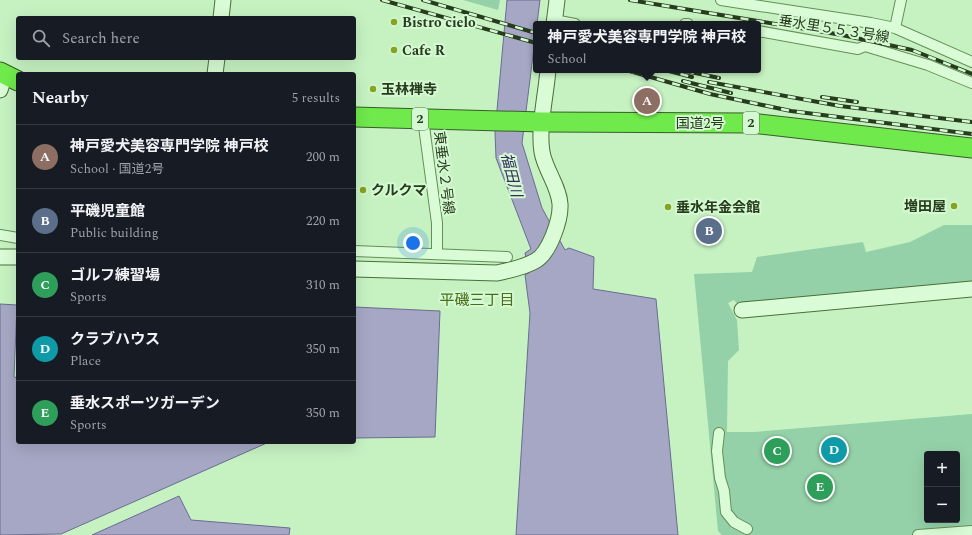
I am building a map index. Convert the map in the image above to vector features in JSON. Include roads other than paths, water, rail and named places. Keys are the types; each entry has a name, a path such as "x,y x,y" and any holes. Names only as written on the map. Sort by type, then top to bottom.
{"highway":[{"name":"国道2号","path":"356,117 536,122 751,123 972,148"}],"street":[{"path":"221,16 222,0"},
{"path":"554,21 556,0"},
{"path":"721,0 871,22 895,28 972,62"},
{"path":"895,28 901,0"},
{"name":"垂水里５５３号線","path":"761,32 858,49 865,46 928,65 972,83"},
{"path":"215,72 217,60"},
{"path":"356,269 414,272 497,273 518,269 537,260 553,239 558,221 560,204 547,171 536,122 547,73"},
{"name":"東垂水２号線","path":"423,119 437,223 437,254"},
{"path":"0,235 16,238"},
{"path":"356,251 507,257"},
{"path":"0,257 16,257"},
{"path":"742,310 972,289"},
{"path":"719,433 717,451 726,512 734,522 747,529"},
{"path":"918,535 972,531"}],"water":[{"name":"福田川","path":"507,0 540,0 537,21 533,21 533,56 522,143 542,208 565,250 569,248 594,257 593,289 656,299 678,535 516,535 530,313 525,275 529,273 525,253 531,249 496,158 495,132"},
{"path":"0,304 16,305 14,377 16,378 16,444 264,444 61,534 0,535"},
{"path":"356,307 440,311 435,437 356,438"},
{"path":"179,496 191,520 290,528 289,535 92,535"}],"railway":[{"path":"382,0 533,42"},
{"path":"423,0 533,32"},
{"path":"630,0 757,21"},
{"path":"761,22 842,35 912,50 972,74"},
{"path":"636,73 710,94 791,111 972,134"},
{"path":"677,73 692,77"},
{"path":"695,73 719,78"},
{"path":"683,81 731,93"},
{"path":"709,82 840,106 972,122"},
{"path":"822,97 857,102"}],"place":[{"name":"Bistro cielo","path":"394,22"},
{"name":"Cafe R","path":"394,50"},
{"name":"玉林禅寺","path":"373,89"},
{"name":"神戸愛犬美容専門学院 神戸校","path":"647,101"},
{"name":"クルクマ","path":"363,190"},
{"name":"増田屋","path":"954,206"},
{"name":"垂水年金会館","path":"668,207"},
{"name":"平磯児童館","path":"709,231"},
{"name":"クラブハウス","path":"834,450"},
{"name":"ゴルフ練習場","path":"777,451"},
{"name":"垂水スポーツガーデン","path":"820,487"}],"district":[{"name":"平磯三丁目","path":"477,300"}]}
